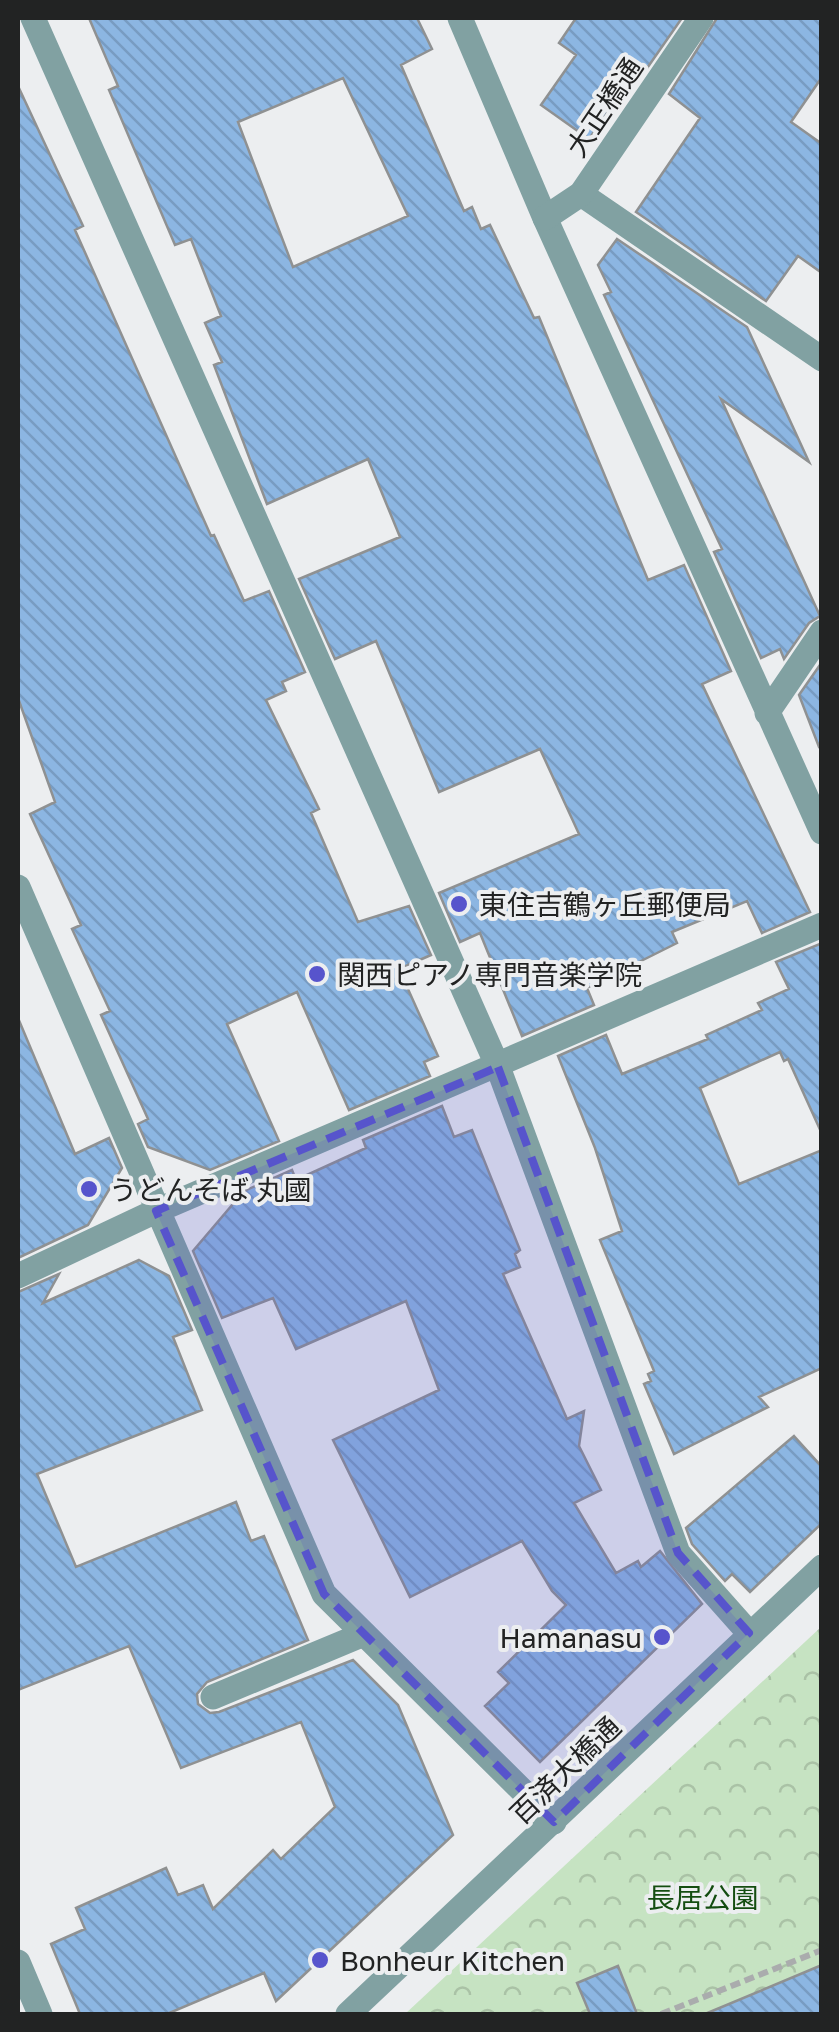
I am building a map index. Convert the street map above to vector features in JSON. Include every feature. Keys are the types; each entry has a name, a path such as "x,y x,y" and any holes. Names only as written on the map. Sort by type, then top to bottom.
{"street":[{"path":"33,18 498,1067 678,1553 750,1633"},
{"path":"460,18 545,218 822,832"},
{"name":"大正橋通","path":"545,218 581,194 701,18"},
{"path":"581,194 822,359"},
{"path":"767,713 822,632"},
{"path":"18,887 324,1594 554,1822"},
{"path":"18,1276 156,1211 822,925"},
{"name":"百済大橋通","path":"348,2014 822,1567"},
{"path":"213,1698 364,1634"},
{"path":"18,1962 40,2014"}],"path":[{"path":"661,2014 822,1950"}],"highlighted area":[{"path":"498,1067 678,1553 749,1633 554,1822 324,1594 156,1211"}],"green space":[{"name":"長居公園","path":"821,1627 821,2014 405,2014"}],"building":[{"path":"89,18 417,18 432,49 401,65 464,211 472,207 481,229 490,225 534,318 539,317 648,580 684,565 731,671 702,684 810,912 762,933 747,901 672,932 677,943 587,988 594,1005 522,1036 480,933 460,942 439,893 579,834 540,749 439,792 376,641 335,659 299,579 400,537 368,459 267,504 214,365 222,362 205,323 221,316 191,239 175,245 109,90 118,86","holes":["343,78 408,216 293,267 238,122"]},
{"path":"576,18 682,18 643,74 637,70 589,139 541,105 576,55 559,43"},
{"path":"717,18 822,18 822,77 791,122 822,144 822,273 798,256 766,301 636,212 700,118 669,94"},
{"path":"18,86 83,226 75,230 211,536 214,535 244,601 269,591 305,672 282,682 286,691 266,700 319,809 311,813 358,922 409,906 431,955 399,969 438,1056 424,1062 430,1076 349,1110 297,992 227,1024 279,1141 210,1170 148,1147 138,1124 148,1119 101,1015 110,1011 72,929 81,925 30,814 55,802 18,698"},
{"path":"617,239 747,327 809,462 721,399 820,616 809,623 784,659 780,649 761,658 714,552 722,549 604,295 611,292 598,265"},
{"path":"822,662 822,746 819,747 799,695"},
{"path":"822,943 822,1134 788,1059 784,1061 780,1052 700,1088 739,1184 822,1150 822,1368 759,1397 768,1407 674,1454 644,1384 651,1381 648,1374 654,1371 600,1240 622,1231 595,1148 558,1056 606,1035 622,1074 708,1039 706,1035 762,1010 758,1003 789,989 776,962"},
{"path":"18,1018 75,1154 109,1138 122,1168 88,1225 18,1258"},
{"path":"442,1106 454,1137 472,1130 520,1250 515,1254 520,1267 503,1274 567,1419 584,1411 579,1446 601,1490 574,1503 616,1573 638,1561 641,1567 660,1551 702,1604 540,1762 485,1706 509,1683 498,1672 566,1605 552,1591 522,1541 410,1597 333,1440 439,1390 406,1301 296,1349 273,1298 222,1318 193,1251 244,1191 292,1170 296,1180 366,1148 363,1140"},
{"path":"139,1260 169,1276 192,1330 173,1337 202,1410 37,1474 76,1567 236,1502 251,1541 264,1536 308,1640 207,1682 197,1694 198,1704 210,1713 219,1712 353,1660 398,1705 453,1835 276,2001 264,1973 167,2014 80,2014 51,1944 85,1929 76,1908 166,1868 178,1895 203,1885 213,1909 273,1850 281,1859 335,1807 301,1722 181,1768 129,1646 18,1690 18,1292 59,1274 43,1303"},
{"path":"794,1436 822,1467 822,1523 750,1592 732,1574 725,1581 692,1544 686,1528"},
{"path":"822,1965 822,2014 705,2014"},
{"path":"618,1966 637,2014 590,2014 577,1983"}],"place":[{"name":"東住吉鶴ヶ丘郵便局","path":"459,904"},
{"name":"関西ピアノ専門音楽学院","path":"317,974"},
{"name":"うどんそば 丸國","path":"89,1189"},
{"name":"Hamanasu","path":"662,1637"},
{"name":"Bonheur Kitchen","path":"320,1960"}]}
